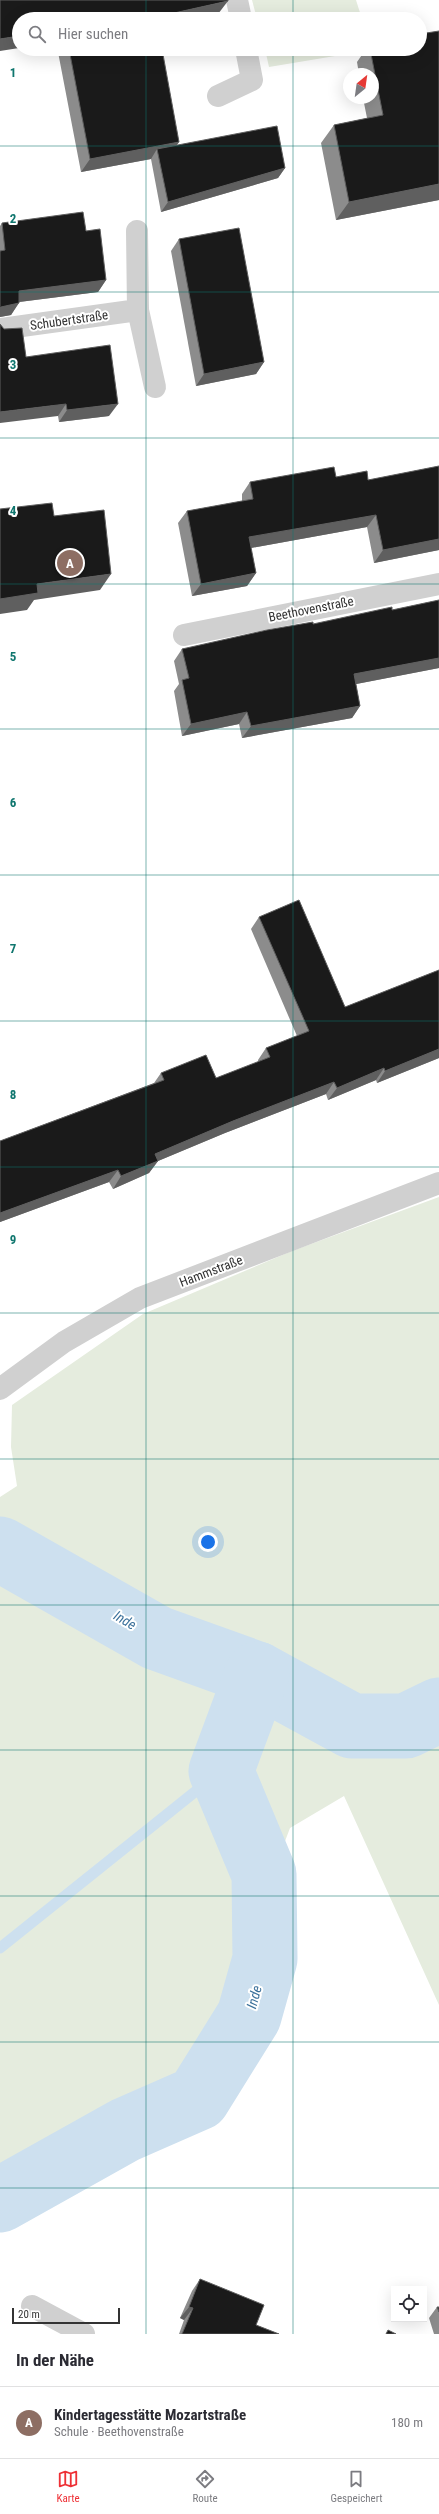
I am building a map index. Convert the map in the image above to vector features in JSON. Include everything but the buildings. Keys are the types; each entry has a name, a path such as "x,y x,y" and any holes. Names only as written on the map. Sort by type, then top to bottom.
{"street":[{"path":"237,0 240,12"},
{"path":"218,96 252,80 247,56"},
{"path":"137,231 138,310 155,387"},
{"name":"Schubertstraße","path":"0,329 138,310"},
{"name":"Beethovenstraße","path":"184,634 439,584"},
{"name":"Hammstraße","path":"0,1390 64,1342 140,1298 439,1183"},
{"path":"32,2306 84,2334"}],"shaded area":[{"path":"252,0 356,0 360,12 255,12"},
{"path":"267,56 335,56 269,67"},
{"path":"439,1197 439,2005 344,1796 290,1828 276,1865 254,1864 255,1927 238,2009 191,2091 0,2181 0,1497 17,1486 11,1447 12,1405 143,1314 292,1251"}],"waterway":[{"name":"Inde","path":"0,1549 157,1638 257,1674 352,1726 406,1726 439,1710"},
{"name":"Inde","path":"0,2200 125,2130 198,2098 249,2016 265,1959 264,1874 221,1771 257,1674"},
{"path":"0,1948 221,1771"}],"place":[{"name":"Kindertagesstätte Mozartstraße","path":"70,563"}]}
